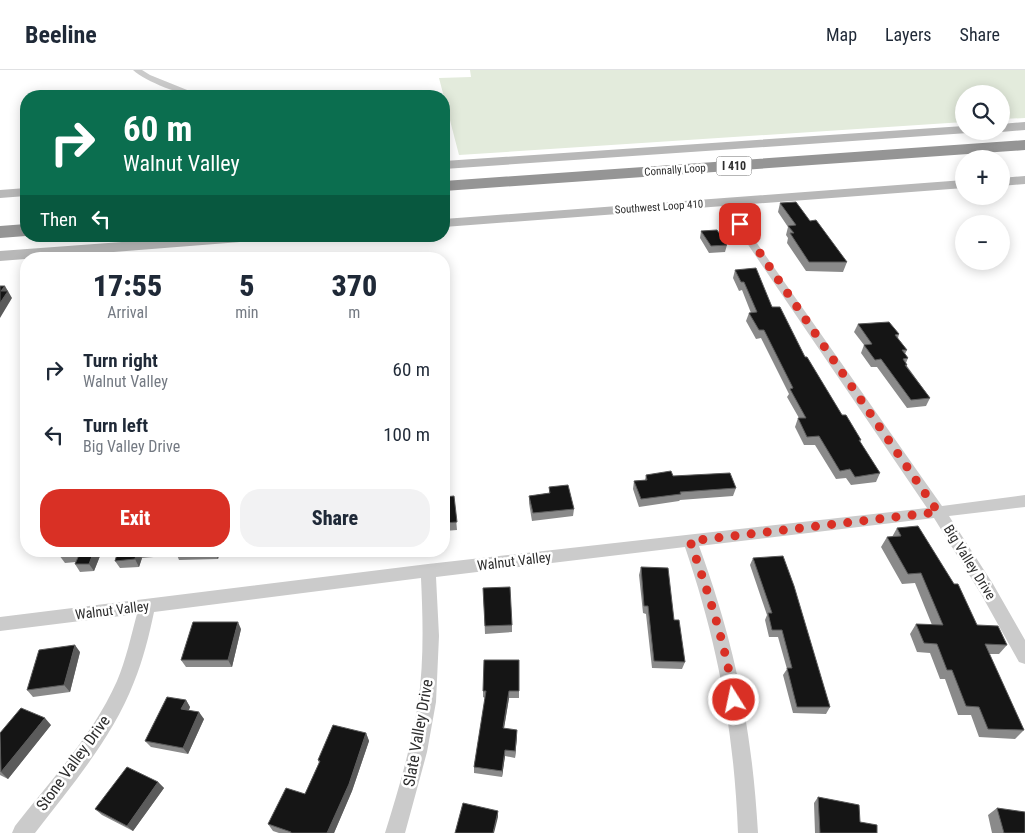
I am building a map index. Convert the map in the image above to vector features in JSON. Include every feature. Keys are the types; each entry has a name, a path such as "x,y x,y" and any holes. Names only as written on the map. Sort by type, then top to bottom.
{"highway":[{"name":"Connally Loop","path":"450,186 1025,145"},
{"path":"1010,159 1025,158"},
{"name":"Connally Loop","path":"450,200 955,164"},
{"path":"0,218 20,216"},
{"path":"0,232 20,230"}],"main road":[{"path":"1010,127 1025,126"},
{"path":"450,165 955,131"},
{"path":"1010,181 1025,180"},
{"name":"Southwest Loop 410","path":"450,223 955,185"},
{"path":"0,194 20,192"},
{"path":"53,252 186,242"},
{"path":"0,256 20,254"}],"street":[{"path":"137,70 153,80 184,90"},
{"name":"Big Valley Drive","path":"740,224 938,512 987,590 1025,656"},
{"name":"Walnut Valley","path":"2,624 428,571 1025,501"},
{"path":"690,541 710,598 731,680 746,779 748,833"},
{"name":"Slate Valley Drive","path":"396,833 415,766 427,702 430,646 428,571"},
{"name":"Stone Valley Drive","path":"22,833 94,738 111,710 135,656 147,606"}],"green space":[{"path":"470,70 1025,70 1025,118 1010,119 1010,85 955,85 955,123 459,155 450,120 450,90 442,90 439,78 471,77"}],"building":[{"path":"796,202 810,221 816,220 847,262 809,262 790,233 794,233 788,226 796,225 780,203"},
{"path":"717,230 727,245 711,246 701,231"},
{"path":"756,268 772,307 780,307 805,357 807,357 842,415 846,415 880,473 855,477 850,469 840,471 819,436 807,437 798,418 806,418 790,389 793,388 764,330 759,330 749,313 757,312 744,282 741,282 735,270"},
{"path":"0,286 5,286 1,291 8,291 0,303"},
{"path":"889,322 899,334 895,335 907,350 902,350 908,358 903,359 907,365 905,365 930,398 911,400 881,359 875,360 864,345 872,344 858,324"},
{"path":"671,471 673,476 730,473 736,488 680,492 681,494 641,499 634,481 647,480 646,475"},
{"path":"568,485 574,509 533,513 529,496 550,493 549,487"},
{"path":"450,496 454,496 457,522 450,523"},
{"path":"918,526 954,584 958,584 977,625 998,626 1007,645 985,644 1024,730 988,729 979,707 966,706 952,670 947,670 937,644 924,643 916,624 943,625 921,573 908,574 887,537 901,536 897,528"},
{"path":"783,556 794,586 830,707 797,707 787,668 792,668 782,630 772,630 768,613 772,613 753,558"},
{"path":"78,557 92,557 89,564 75,564"},
{"path":"116,557 136,557 135,559 115,561"},
{"path":"641,567 668,568 674,620 679,620 685,662 654,661 648,606 644,606"},
{"path":"510,587 512,625 485,626 483,588"},
{"path":"193,622 238,622 228,660 181,660"},
{"path":"75,645 64,685 27,690 39,650"},
{"path":"484,660 519,660 519,691 509,691 503,728 517,730 515,751 505,750 502,771 474,767 486,691 483,691"},
{"path":"167,697 186,700 181,709 199,712 183,748 145,741"},
{"path":"21,708 45,718 1,772 0,733"},
{"path":"333,725 366,733 349,784 327,833 291,833 268,824 286,788 305,794"},
{"path":"127,767 158,782 127,826 95,809"},
{"path":"818,797 859,805 860,822 877,825 877,833 820,833"},
{"path":"463,803 498,811 493,833 455,833"},
{"path":"997,808 1025,812 1025,833 1004,833"}],"route":[{"path":"734,700 731,680 710,598 690,541 938,512 740,224"}]}
